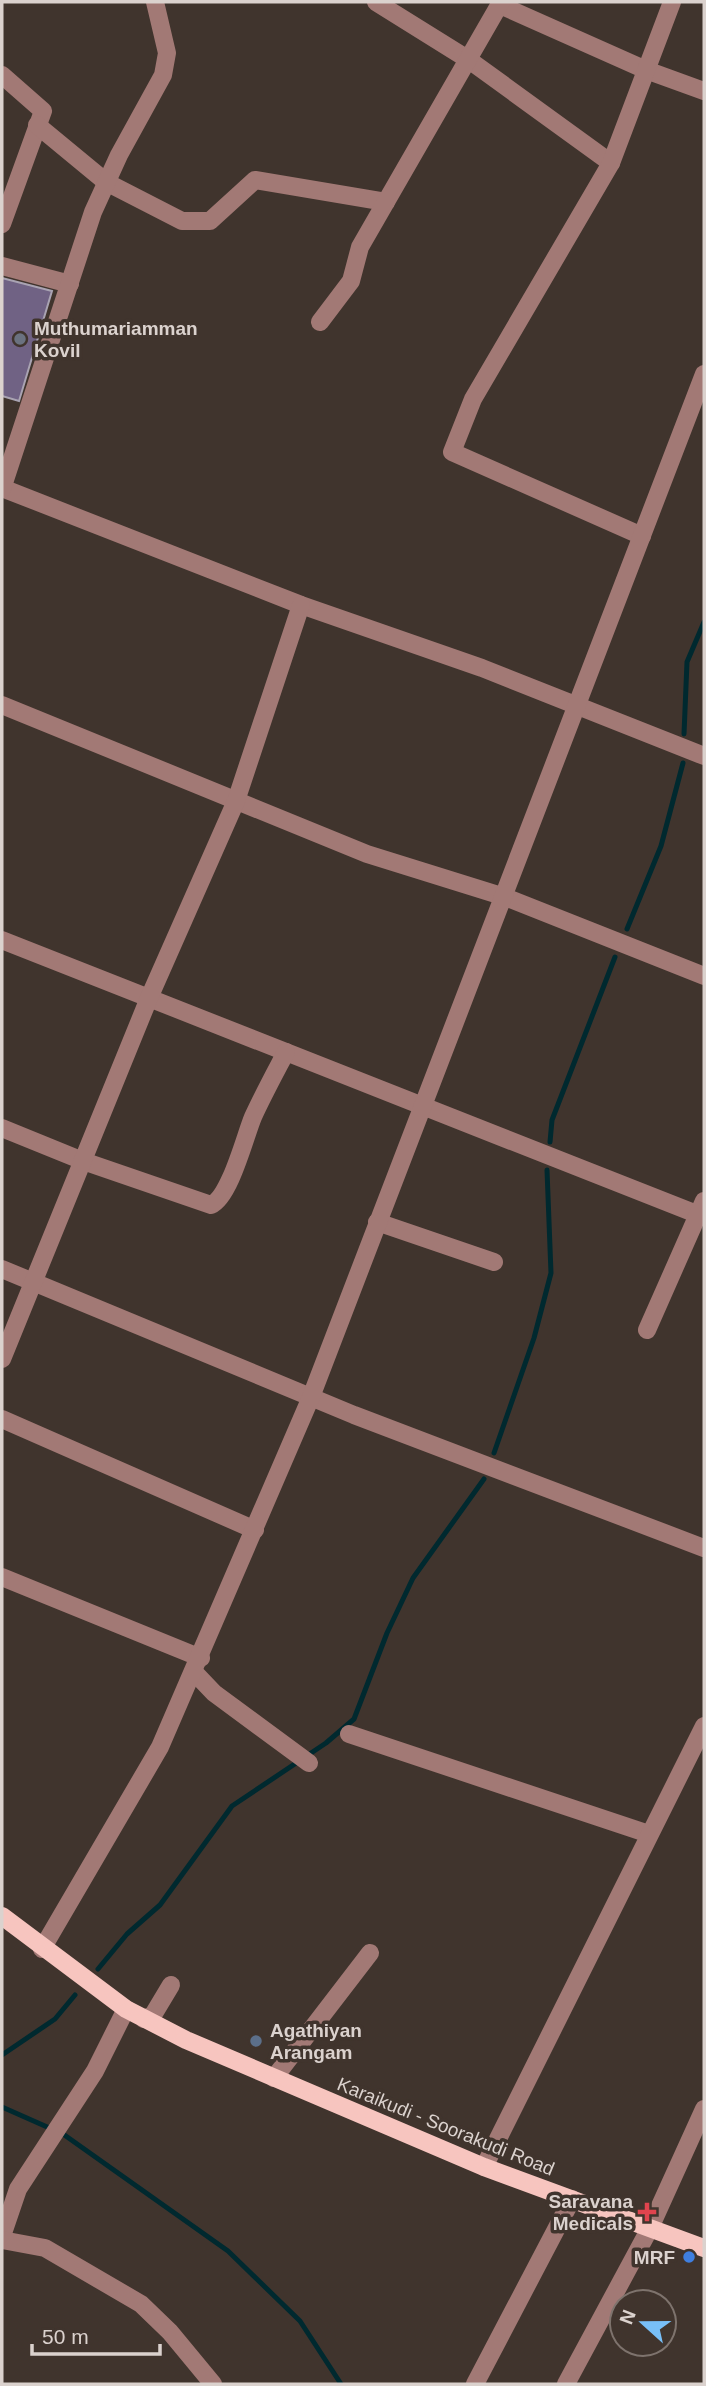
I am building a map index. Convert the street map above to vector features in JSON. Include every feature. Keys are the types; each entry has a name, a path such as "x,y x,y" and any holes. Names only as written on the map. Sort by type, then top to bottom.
{"main road":[{"name":"Karaikudi - Soorakudi Road","path":"2,1916 42,1949 126,2010 144,2019 274,2078 484,2167 704,2248"}],"street":[{"path":"155,2 167,52 163,75 106,183 2,488 301,605 482,668 704,756"},
{"path":"376,2 469,60 611,163"},
{"path":"642,536 453,452 473,399 611,163 672,2"},
{"path":"320,322 351,281 360,247 501,3 646,70 704,91"},
{"path":"2,75 43,111 2,224"},
{"path":"37,125 106,183 182,221 210,221 255,180 386,202"},
{"path":"2,266 70,284"},
{"path":"42,1949 160,1748 311,1397 704,374"},
{"path":"2,1359 149,998 236,802 301,605"},
{"path":"2,705 367,854 505,897 704,976"},
{"path":"2,940 421,1106 703,1211 647,1330"},
{"path":"2,1128 83,1161 189,1200 211,1205 217,1203 254,1116 286,1052"},
{"path":"377,1222 494,1262"},
{"path":"2,1269 311,1397 704,1548"},
{"path":"2,1419 255,1530"},
{"path":"2,1577 197,1665 214,1693 309,1763"},
{"path":"484,2167 704,1726"},
{"path":"349,1734 649,1834"},
{"path":"274,2078 370,1953"},
{"path":"144,2019 153,2015 171,1985"},
{"path":"126,2010 95,2071 18,2189 2,2238 45,2248 141,2304 170,2332 213,2384"},
{"path":"566,2384 650,2228 704,2109"},
{"path":"475,2384 572,2199"}],"building":[{"name":"Muthumariamman Kovil","path":"2,278 52,291 19,401 2,396"}],"waterway":[{"path":"684,734 687,662 704,622"},
{"path":"627,929 661,846 683,763"},
{"path":"550,1142 552,1120 615,957"},
{"path":"494,1453 534,1338 551,1273 547,1170"},
{"path":"98,1969 127,1934 160,1905 232,1806 326,1743 354,1719 387,1633 413,1578 484,1479"},
{"path":"2,2055 55,2019 75,1995"},
{"path":"2,2107 63,2134 228,2251 300,2321 341,2384"}],"place":[{"name":"Muthumariamman Kovil","path":"20,339"},
{"name":"Agathiyan Arangam","path":"256,2041"},
{"name":"Saravana Medicals","path":"647,2212"},
{"name":"MRF","path":"689,2257"}]}
